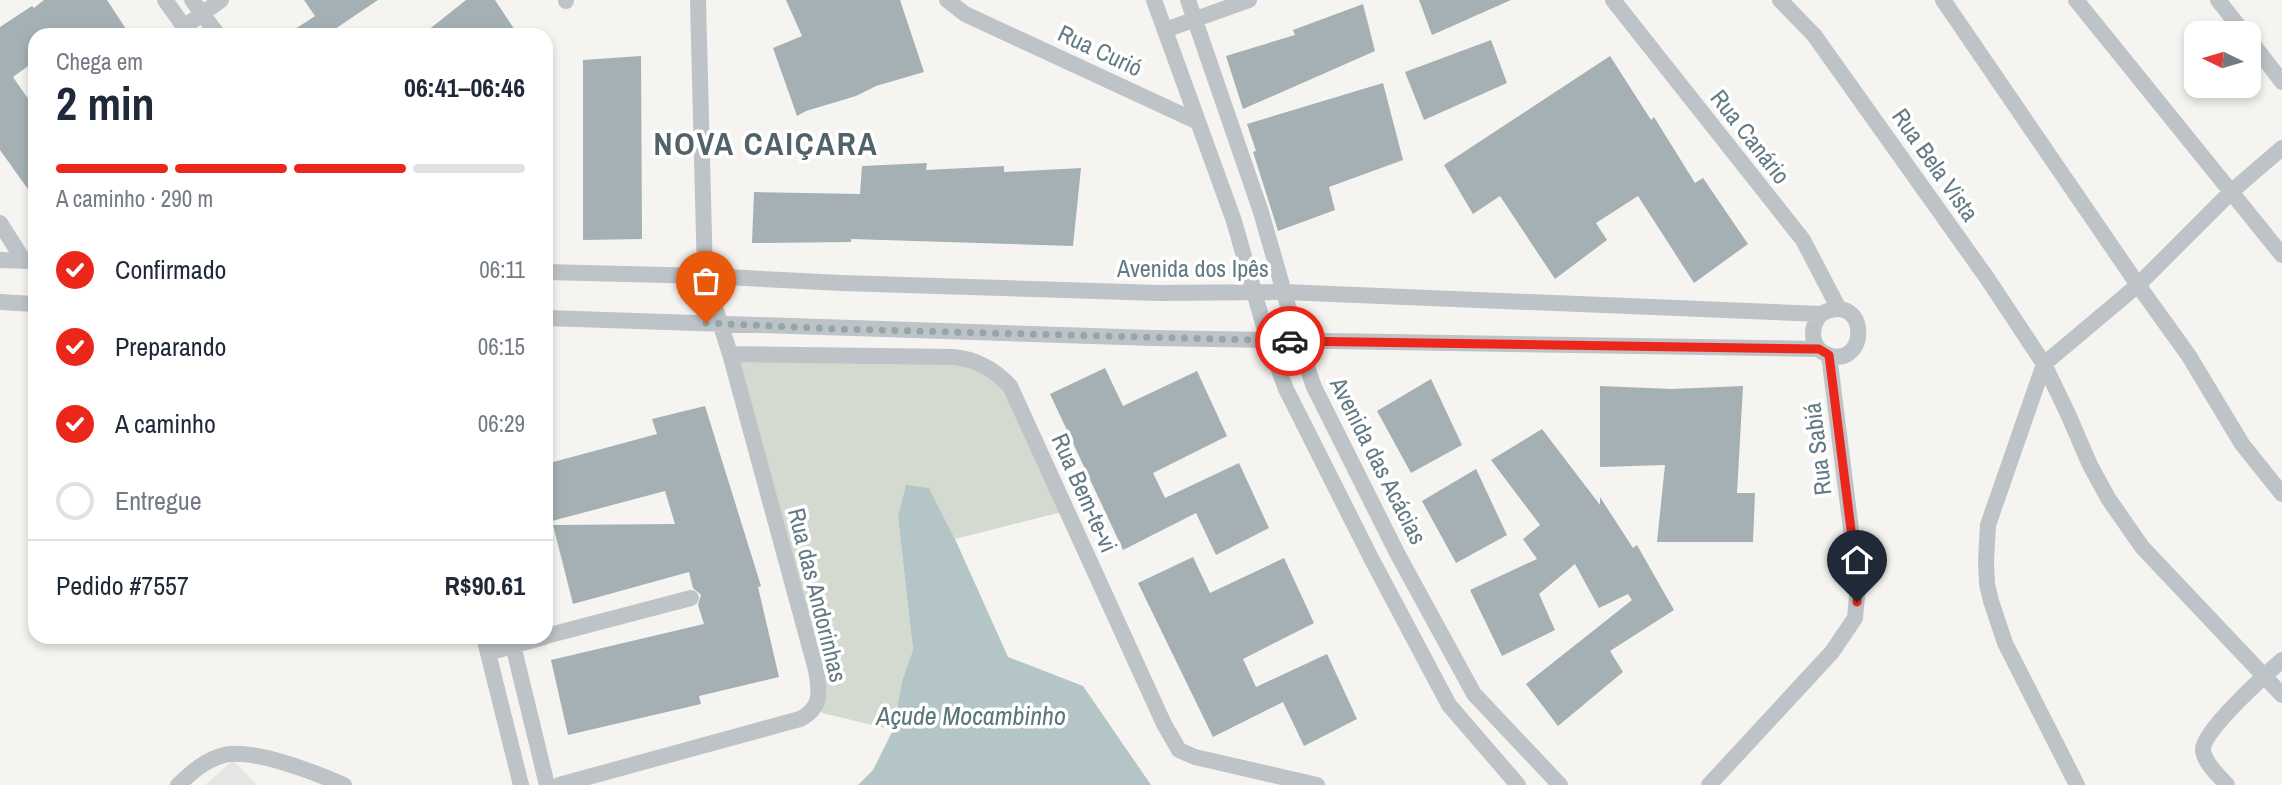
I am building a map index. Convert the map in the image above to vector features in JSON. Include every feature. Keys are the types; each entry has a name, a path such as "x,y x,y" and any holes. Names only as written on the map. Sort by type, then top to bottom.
{"street":[{"path":"165,0 185,28"},
{"path":"197,7 221,0"},
{"path":"698,0 705,276 730,354"},
{"name":"Rua Curió","path":"947,0 965,13 1198,122"},
{"name":"Avenida das Acácias","path":"1154,0 1234,221 1268,341 1286,389 1449,705 1518,785"},
{"name":"Avenida das Acácias","path":"1188,0 1261,212 1314,387 1397,552 1474,694 1560,785"},
{"path":"1164,30 1249,0"},
{"name":"Rua Canário","path":"1613,0 1803,240 1839,309"},
{"name":"Rua Bela Vista","path":"1780,0 1821,45 1987,278 2043,363 2090,465 2108,498 2142,547 2282,695"},
{"path":"1943,0 2189,356 2242,444 2282,494"},
{"path":"2076,0 2282,255"},
{"path":"2218,0 2235,21"},
{"path":"188,28 197,7"},
{"path":"197,7 213,28"},
{"path":"2261,55 2282,82"},
{"path":"2077,785 2005,643 1987,584 1988,525 2043,363 2138,285 2232,191 2282,148"},
{"path":"0,223 28,258"},
{"path":"0,260 28,261"},
{"name":"Avenida dos Ipês","path":"553,272 1159,293 1284,292 1821,314 1839,309"},
{"path":"0,302 28,304"},
{"path":"553,318 1268,341 1846,354 1853,348 1859,335 1857,321 1846,311 1839,309"},
{"name":"Rua Sabiá","path":"1709,785 1811,677 1855,618 1858,585 1824,352 1815,343 1813,327 1821,314"},
{"name":"Rua das Andorinhas","path":"559,785 800,719 811,712 818,702 820,694 816,670 730,354"},
{"name":"Rua Bem-te-vi","path":"730,354 953,357 977,362 1000,376 1010,386 1178,750 1195,757 1317,785"},
{"path":"553,635 691,598"},
{"path":"513,644 547,785"},
{"path":"486,645 521,785"},
{"path":"2227,785 2204,757 2202,747 2207,736 2228,712 2282,660"},
{"path":"178,785 208,761 223,755 237,754 317,773 344,785"}],"shaded area":[{"path":"732,355 952,360 978,367 1006,389 1062,512 955,539 929,488 898,517 913,650 902,681 893,730 822,713"},
{"path":"233,760 257,785 205,785"}],"water":[{"name":"Açude Mocambinho","path":"906,485 929,488 1008,657 1083,686 1151,785 858,785 873,770 893,730 902,681 913,650 898,517"}],"building":[{"path":"44,0 107,0 125,28 28,28 28,66 13,77 28,99 28,189 0,150 0,27 32,6 34,8"},
{"path":"304,0 378,0 336,28 297,28 315,16"},
{"path":"466,0 495,0 513,28 431,28"},
{"path":"786,0 900,0 924,72 876,86 856,96 797,116 773,48 802,36"},
{"path":"1419,0 1511,0 1432,35"},
{"path":"1363,4 1375,51 1243,109 1226,56 1295,35 1293,30"},
{"path":"1491,40 1507,83 1424,120 1405,72"},
{"path":"641,56 642,239 583,240 583,60"},
{"path":"1610,56 1651,120 1654,117 1695,183 1703,178 1748,244 1694,283 1638,196 1596,223 1607,240 1555,279 1500,196 1473,214 1444,165"},
{"path":"1383,83 1403,160 1329,187 1335,210 1278,231 1247,124"},
{"path":"927,163 926,170 1004,166 1004,172 1081,168 1073,246 851,239 851,242 752,243 754,192 860,194 862,166"},
{"path":"1105,368 1123,406 1197,371 1227,436 1153,473 1165,498 1239,463 1269,528 1216,555 1196,513 1123,550 1050,394"},
{"path":"1431,379 1462,445 1411,473 1377,411"},
{"path":"1600,386 1672,389 1743,386 1737,493 1755,493 1753,542 1657,542 1665,465 1600,467"},
{"path":"705,406 761,586 758,587 779,677 699,696 701,704 568,735 551,660 704,624 698,605 701,595 693,588 689,572 573,604 553,525 675,524 665,491 553,521 553,462 657,434 652,419"},
{"path":"1542,429 1600,505 1600,497 1633,548 1637,545 1674,610 1610,651 1623,672 1558,726 1526,684 1632,600 1628,594 1599,608 1575,564 1539,594 1555,630 1502,656 1470,590 1537,559 1523,539 1540,525 1491,460"},
{"path":"1476,469 1507,535 1456,563 1422,501"},
{"path":"1193,557 1210,593 1284,558 1314,623 1243,659 1256,687 1327,654 1357,719 1304,746 1283,702 1213,737 1138,583"}],"way so far":[{"path":"706,323 1290,341"}],"district":[{"name":"NOVA CAIÇARA","path":"766,144"}],"route":[{"path":"1290,341 1819,349 1829,355 1858,585 1857,602"}]}
